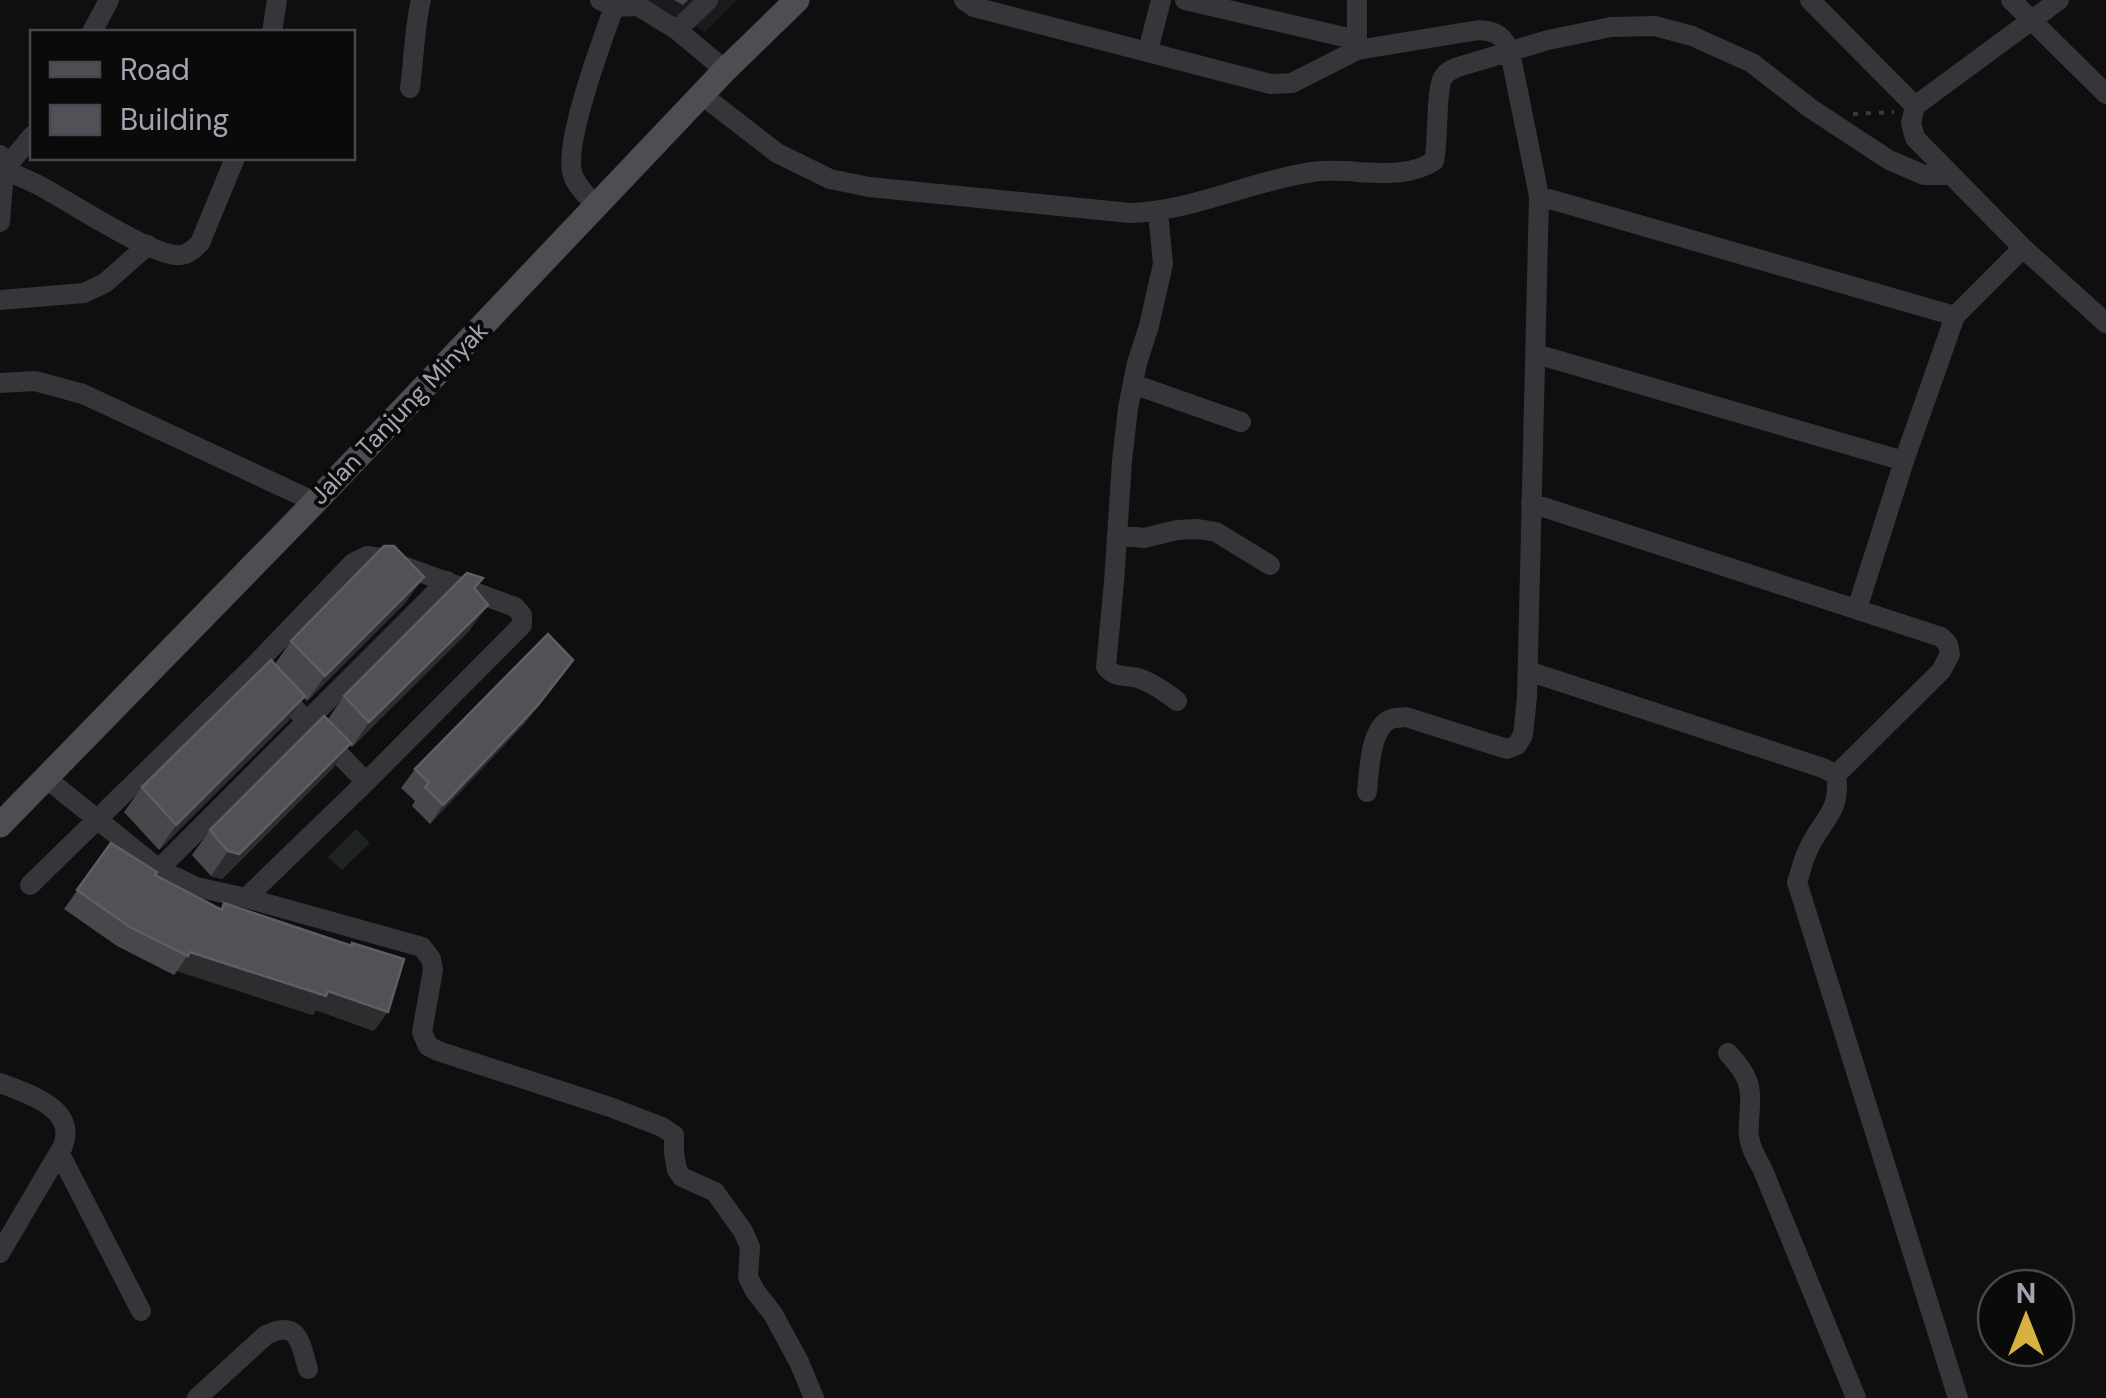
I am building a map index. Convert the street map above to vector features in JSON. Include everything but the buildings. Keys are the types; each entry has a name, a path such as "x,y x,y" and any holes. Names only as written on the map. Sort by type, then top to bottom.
{"main road":[{"name":"Jalan Tanjung Minyak","path":"0,826 315,502 725,70 797,0"}],"street":[{"path":"93,30 109,0"},
{"path":"272,30 277,0"},
{"path":"410,88 421,0"},
{"path":"678,30 708,0"},
{"path":"1148,51 1160,0"},
{"path":"1185,0 1357,45 1492,31 1505,40 1510,52 1539,196 1528,670 1523,735 1518,745 1507,750 1406,717 1388,720 1374,741 1368,792"},
{"path":"1357,0 1357,45"},
{"path":"1810,0 1914,109"},
{"path":"2010,0 2106,94"},
{"path":"2060,0 1914,109 1911,123 1915,138 2023,248 2106,323"},
{"path":"973,2 1271,84 1292,82 1357,45"},
{"path":"596,207 572,175 571,156 607,3 640,3 725,70"},
{"path":"702,96 776,153 830,179 869,187 1130,213 1158,212 1310,172 1343,169 1388,174 1422,169 1434,160 1438,145 1440,84 1445,73 1548,40 1611,26 1655,26 1692,36 1752,63 1889,160 1924,175 1952,175"},
{"path":"0,222 2,163 30,138"},
{"path":"2,163 69,204 148,245 179,256 200,244 235,160"},
{"path":"1539,196 1955,316"},
{"path":"1158,212 1164,264 1133,384 1122,461 1106,667 1112,674 1140,679 1162,689 1178,701"},
{"path":"0,300 84,293 105,283 148,245"},
{"path":"1858,609 1955,316 2023,248"},
{"path":"1536,354 1904,461"},
{"path":"0,383 35,381 82,394 315,502"},
{"path":"1133,384 1241,422"},
{"path":"1531,504 1942,636 1948,644 1950,654 1941,670 1836,776 1837,802 1808,850 1797,882 1958,1398"},
{"path":"1118,535 1144,538 1178,530 1216,532 1270,565"},
{"path":"30,885 254,666 353,563 367,556 381,558 515,607 522,615 522,625 246,898"},
{"path":"159,870 448,581"},
{"path":"254,666 366,782"},
{"path":"1528,670 1822,768 1836,776"},
{"path":"47,779 159,870 196,887 422,946 431,958 433,970 422,1032 428,1046 610,1107 674,1135 677,1170 682,1177 715,1192 743,1232 750,1247 748,1277 790,1346 814,1398"},
{"path":"1728,1052 1749,1084 1752,1150 1856,1398"},
{"path":"0,1083 41,1101 61,1116 66,1125 66,1137 59,1152 0,1254"},
{"path":"59,1152 141,1311"},
{"path":"197,1398 266,1334 278,1329 290,1330 298,1338 308,1369"}],"path":[{"path":"1828,120 1914,109"}],"shaded area":[{"path":"645,0 737,0 705,32"},
{"path":"356,829 370,843 342,870 328,857"}]}
